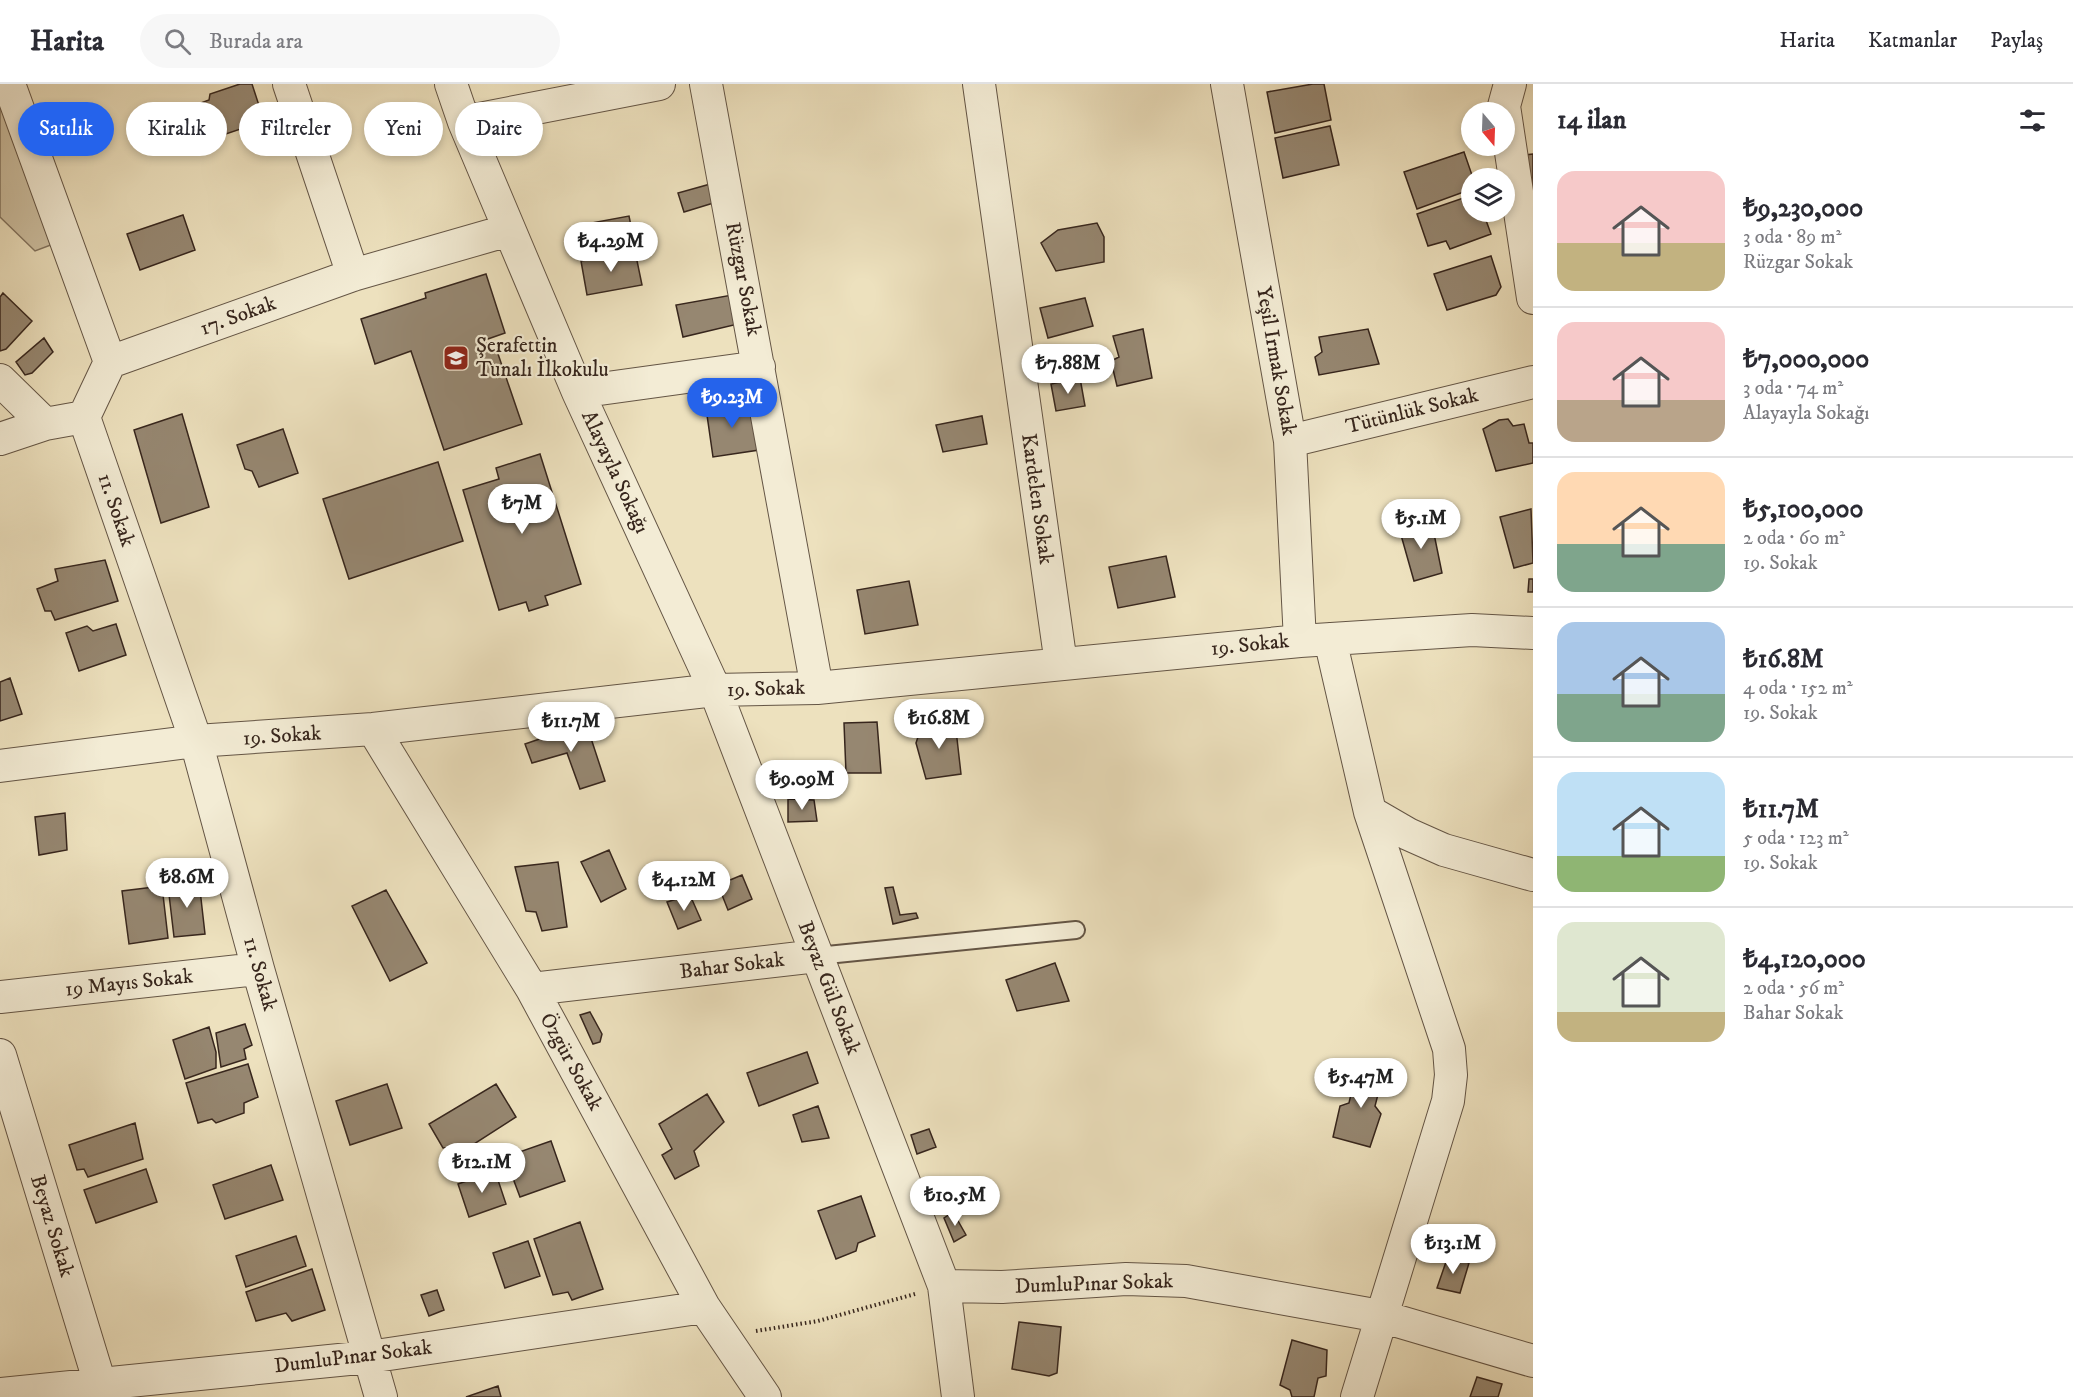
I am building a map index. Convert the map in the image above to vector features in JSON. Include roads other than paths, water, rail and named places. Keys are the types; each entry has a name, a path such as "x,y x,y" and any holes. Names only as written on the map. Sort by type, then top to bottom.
{"street":[{"path":"0,439 45,424 84,417 110,362 9,84"},
{"path":"289,84 353,275"},
{"name":"Alayayla Sokağı","path":"451,84 457,102"},
{"path":"543,107 659,84"},
{"name":"Rüzgar Sokak","path":"706,84 817,688"},
{"name":"Kardelen Sokak","path":"979,84 1060,664"},
{"name":"Yeşil Irmak Sokak","path":"1227,84 1290,441 1315,640 1449,1049 1451,1075 1448,1101 1380,1316 1357,1397"},
{"path":"1510,84 1504,106 1533,298"},
{"name":"Alayayla Sokağı","path":"478,156 578,392 715,690"},
{"name":"17. Sokak","path":"110,362 353,275 509,230"},
{"path":"578,392 759,367"},
{"path":"0,380 45,424"},
{"name":"Tütünlük Sokak","path":"1290,441 1533,382"},
{"name":"11. Sokak","path":"84,417 196,741 258,969 381,1397"},
{"name":"19. Sokak","path":"0,766 196,741 373,729 715,690 817,688 1315,640 1472,630 1533,633"},
{"name":"Beyaz Gül Sokak","path":"715,690 944,1286 958,1397"},
{"name":"Özgür Sokak","path":"373,729 532,989 704,1307 765,1397"},
{"path":"1370,812 1408,834 1444,850 1533,875"},
{"name":"Bahar Sokak","path":"532,989 817,956"},
{"name":"19 Mayıs Sokak","path":"0,997 258,969"},
{"name":"Beyaz Sokak","path":"0,1055 102,1391"},
{"name":"DumluPınar Sokak","path":"944,1286 1002,1287 1126,1279 1186,1281 1380,1316 1533,1361"},
{"name":"DumluPınar Sokak","path":"0,1394 102,1391 369,1357 704,1307"}],"lane":[{"name":"Bahar Sokak","path":"817,956 1076,930"}],"place":[{"name":"Şerafettin Tunalı İlkokulu","path":"456,358"}]}
